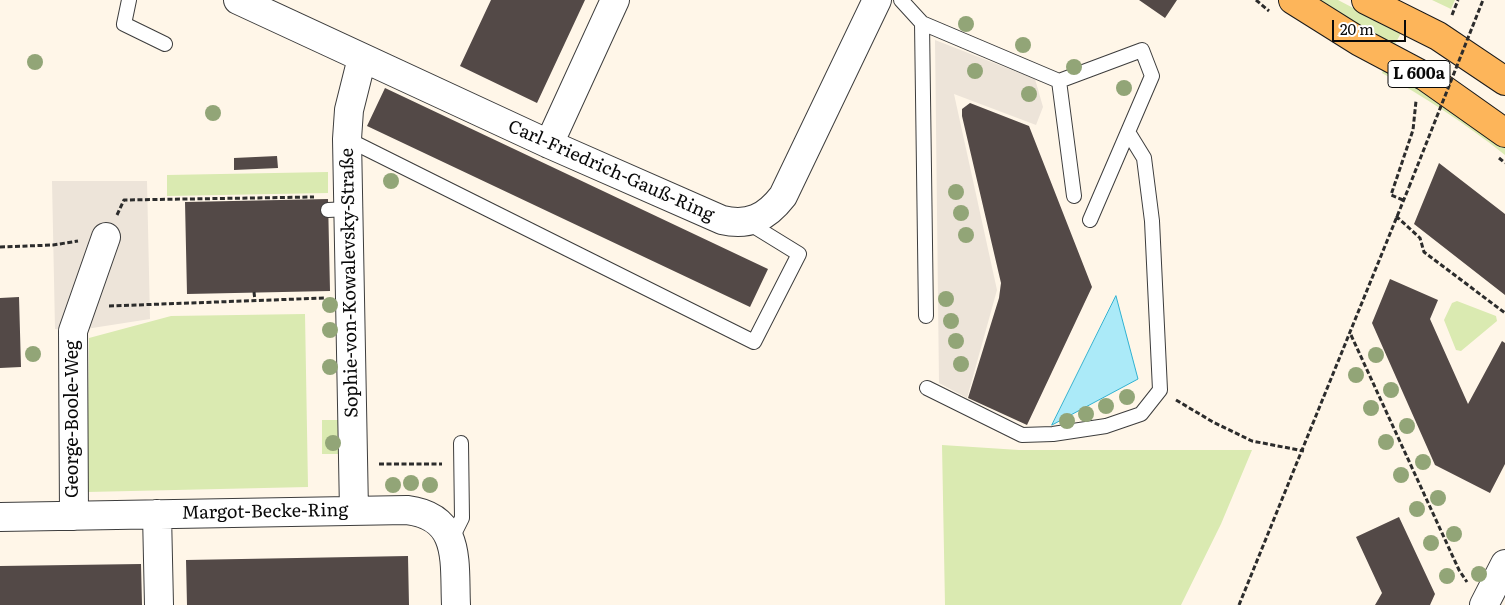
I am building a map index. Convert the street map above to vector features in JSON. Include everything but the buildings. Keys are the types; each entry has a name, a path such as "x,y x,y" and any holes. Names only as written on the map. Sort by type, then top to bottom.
{"main road":[{"name":"L 600a","path":"1293,0 1360,42 1426,77 1505,133"},
{"name":"L 600a","path":"1366,0 1438,36 1505,81"}],"street":[{"path":"549,144 615,0"},
{"name":"Carl-Friedrich-Gauß-Ring","path":"251,3 362,58 549,144 722,220 747,222 763,217 772,210 783,196 877,0"},
{"name":"Sophie-von-Kowalevsky-Straße","path":"354,511 351,297 341,205 349,110 362,58"},
{"name":"George-Boole-Weg","path":"74,516 72,331 106,237"},
{"name":"Margot-Becke-Ring","path":"0,518 354,511 422,512 433,517 444,526 451,540 455,555 456,605"},
{"path":"157,514 159,605"},
{"path":"1485,604 1505,564"}],"lane":[{"path":"129,0 124,24 165,44"},
{"path":"901,0 922,23 1059,81 1142,50 1152,76 1090,220"},
{"path":"922,23 926,316"},
{"path":"1059,81 1074,196"},
{"path":"927,388 1022,435 1053,434 1106,426 1141,414 1160,390 1152,221 1144,158 1128,132"},
{"path":"347,139 754,342 798,254 747,222"},
{"path":"451,540 462,518 461,443"}],"path":[{"path":"1454,10 1458,0"},
{"path":"1239,605 1304,451 1483,0"},
{"path":"1403,200 1391,195 1413,130 1416,101"},
{"path":"124,200 341,205"},
{"path":"1396,216 1420,238 1424,252 1505,313"},
{"path":"0,247 53,245"},
{"path":"254,292 255,301"},
{"path":"81,307 351,297"},
{"path":"1350,334 1459,570 1474,593 1485,604"},
{"path":"1160,390 1213,422 1252,441 1304,451"},
{"path":"353,464 461,464"}],"green space":[{"path":"1316,0 1338,0 1401,33 1394,46"},
{"path":"1432,0 1455,0 1451,9"},
{"path":"1383,70 1423,90 1505,148 1505,155 1445,112 1382,73"},
{"path":"328,172 328,193 167,196 167,175"},
{"path":"1457,301 1496,316 1497,321 1461,351 1456,350 1444,320 1452,303"},
{"path":"305,314 308,487 87,492 89,338 171,316"},
{"path":"322,420 339,420 340,454 322,454"},
{"path":"942,445 1019,450 1252,450 1221,524 1181,605 945,605"}],"shaded area":[{"path":"935,40 1035,79 1043,107 1036,125 954,94 997,290 967,398 939,383"},
{"path":"52,181 147,181 150,319 73,331 55,329"}],"water":[{"path":"1116,296 1138,379 1052,425"}]}
